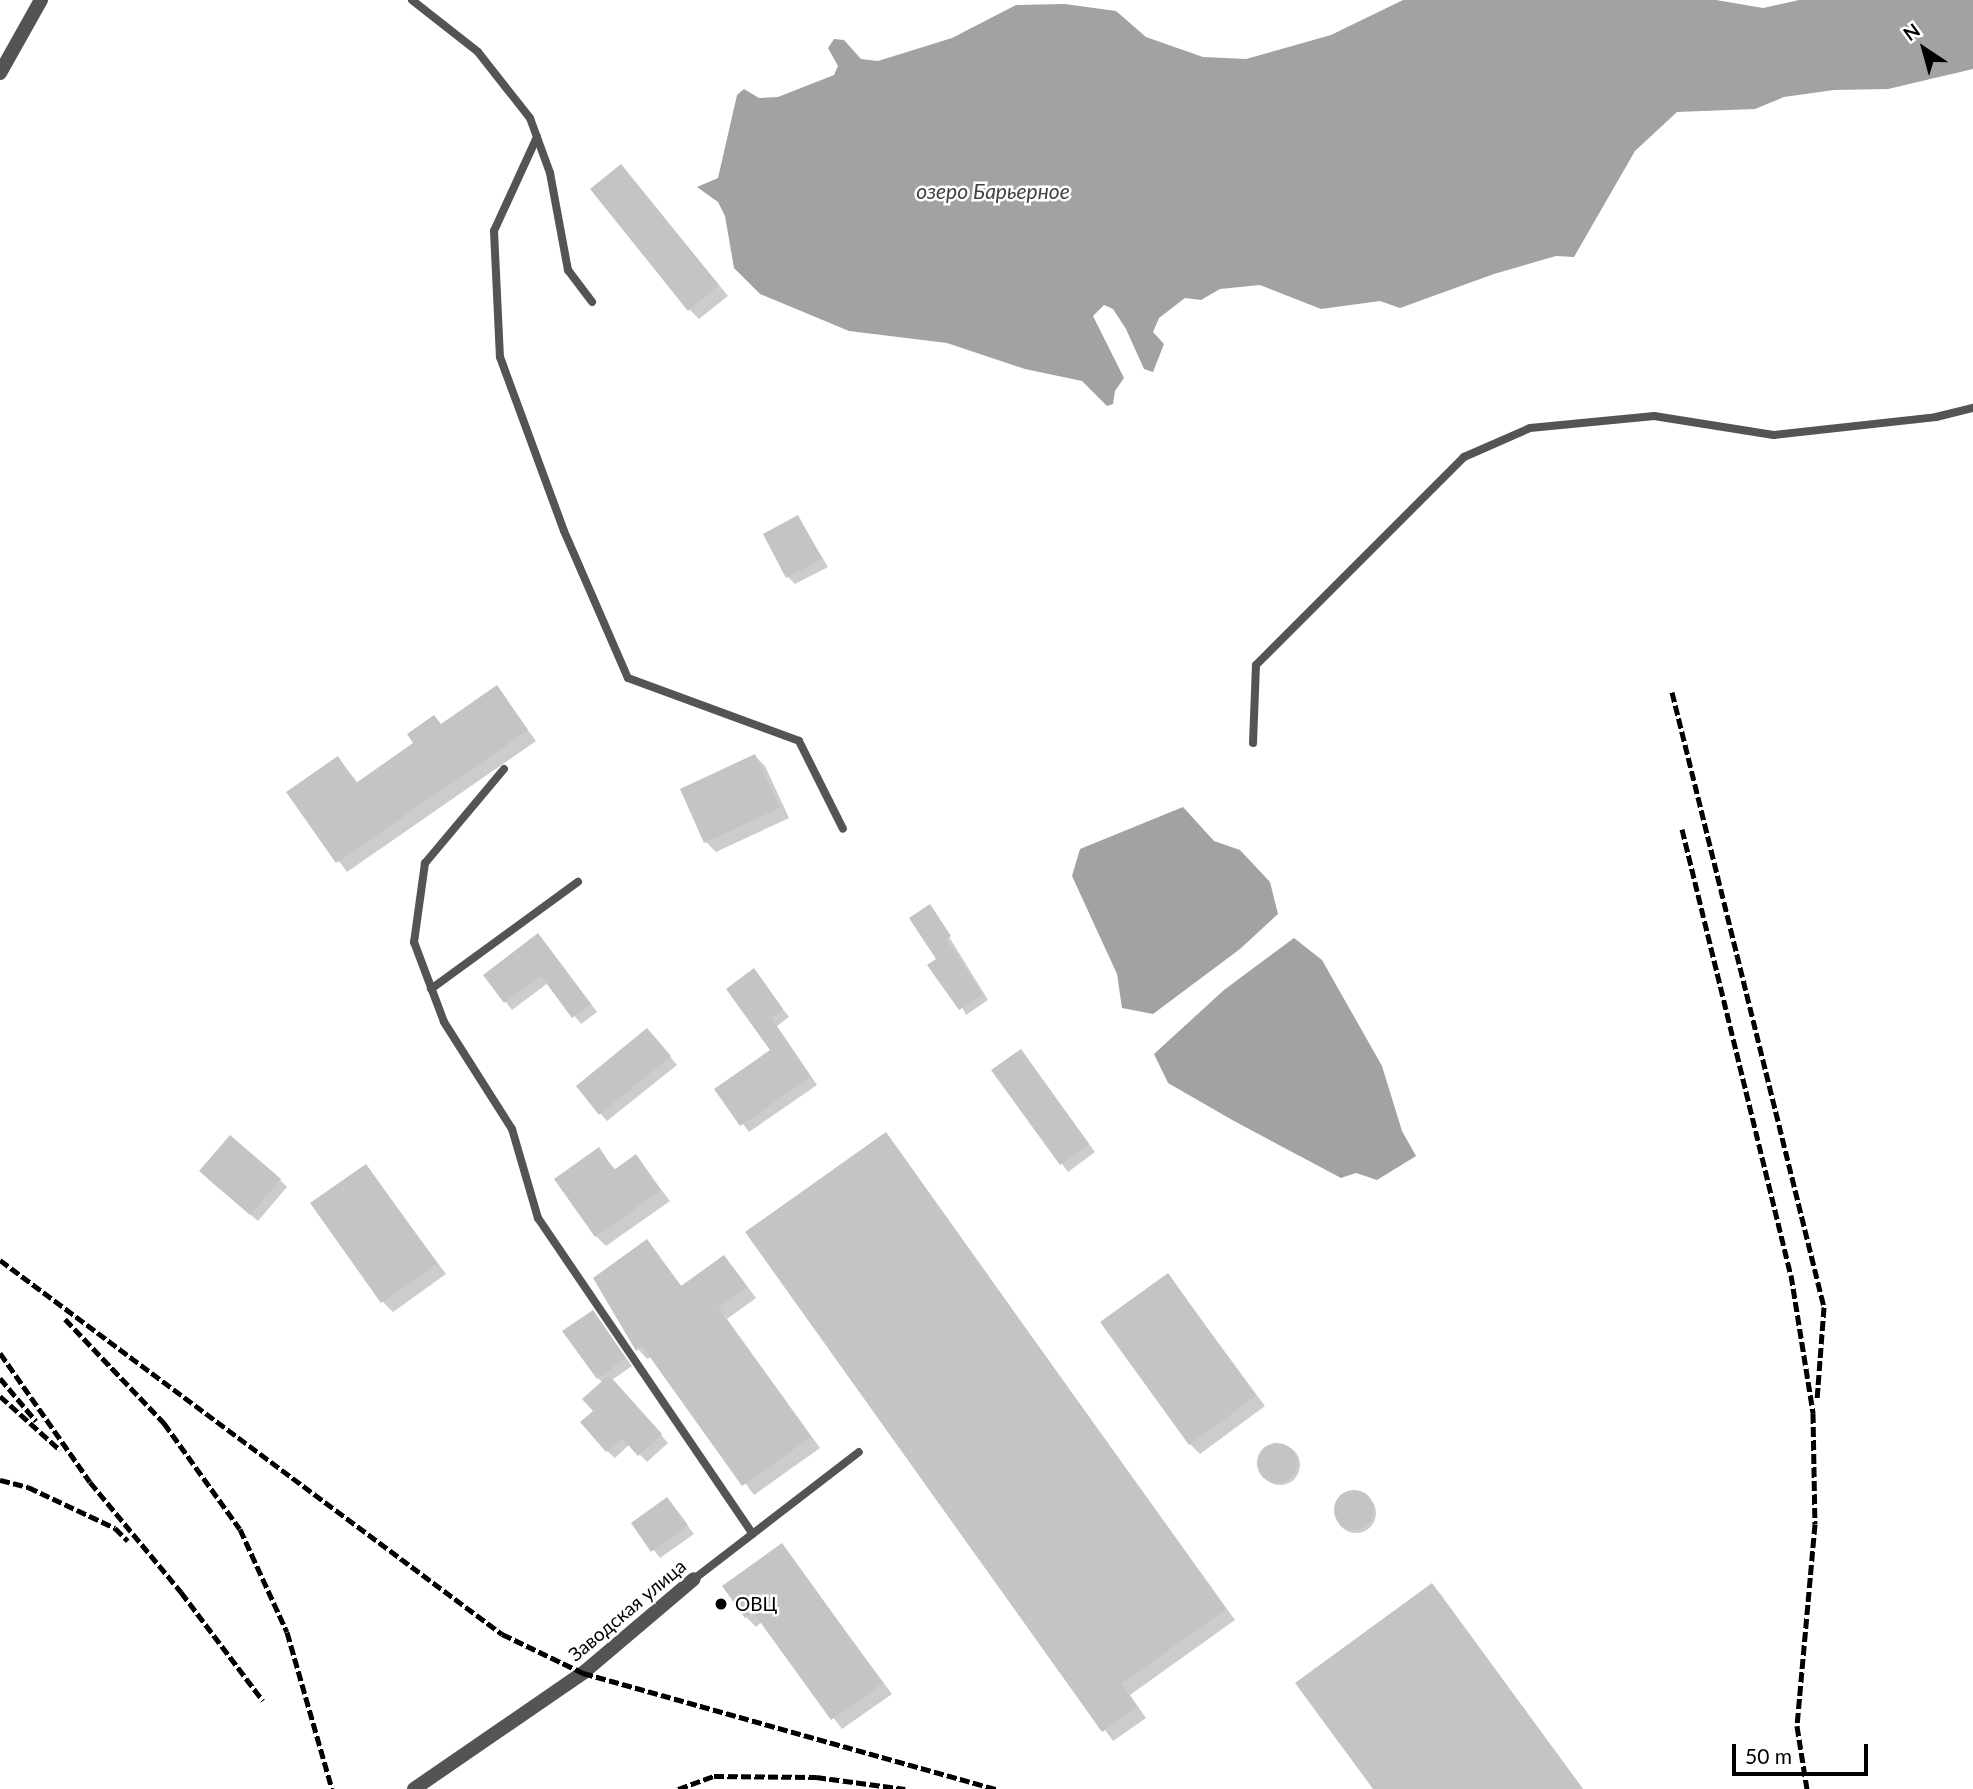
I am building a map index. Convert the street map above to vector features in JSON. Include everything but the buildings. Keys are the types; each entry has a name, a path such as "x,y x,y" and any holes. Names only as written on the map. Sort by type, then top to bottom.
{"street":[{"path":"0,73 41,0"},
{"name":"Заводская улица","path":"414,1789 583,1673 694,1579"}],"lane":[{"path":"412,0 478,52 530,118 550,173 568,270 593,302"},
{"path":"537,137 494,231 500,357 565,531 628,678 799,741 843,829"},
{"path":"1253,743 1256,665 1464,457 1530,428 1654,416 1774,435 1936,417 1973,408"},
{"path":"504,769 425,863 414,942 444,1022 512,1129 538,1218 753,1534"},
{"path":"431,989 578,882"},
{"name":"Заводская улица","path":"694,1579 859,1452"}],"water":[{"name":"озеро Барьерное","path":"1403,0 1716,0 1763,8 1799,0 1973,0 1973,69 1888,89 1834,90 1784,97 1755,109 1677,112 1635,151 1574,257 1556,256 1494,274 1400,308 1380,301 1321,309 1260,285 1220,289 1201,300 1185,298 1159,318 1153,332 1164,344 1153,372 1144,369 1126,329 1113,309 1104,305 1093,316 1124,378 1115,391 1113,404 1107,406 1082,381 1025,369 947,343 849,331 760,294 734,268 725,216 718,202 697,187 718,178 737,95 744,89 759,98 778,97 834,75 838,66 828,48 834,39 844,40 861,59 878,61 952,38 1016,5 1065,4 1116,11 1146,37 1203,57 1246,59 1331,35"},
{"path":"1183,807 1214,841 1240,850 1270,882 1278,914 1240,949 1153,1014 1122,1008 1117,974 1072,876 1080,849"},
{"path":"1294,938 1322,960 1382,1066 1402,1131 1416,1156 1377,1180 1356,1173 1341,1178 1234,1121 1168,1083 1154,1054 1224,990"}],"railway":[{"path":"1672,692 1824,1307 1817,1401"},
{"path":"1682,829 1791,1275 1813,1413 1815,1524 1797,1726 1807,1789"},
{"path":"0,1260 502,1634 583,1673 996,1789"},
{"path":"65,1319 164,1423 240,1529 287,1632 332,1789"},
{"path":"0,1353 90,1482 181,1592 263,1701"},
{"path":"0,1378 36,1421"},
{"path":"0,1396 60,1450"},
{"path":"0,1480 28,1487 115,1528 128,1541"},
{"path":"678,1789 714,1776 816,1777 905,1789"}],"place":[{"name":"ОВЦ","path":"721,1604"}]}
